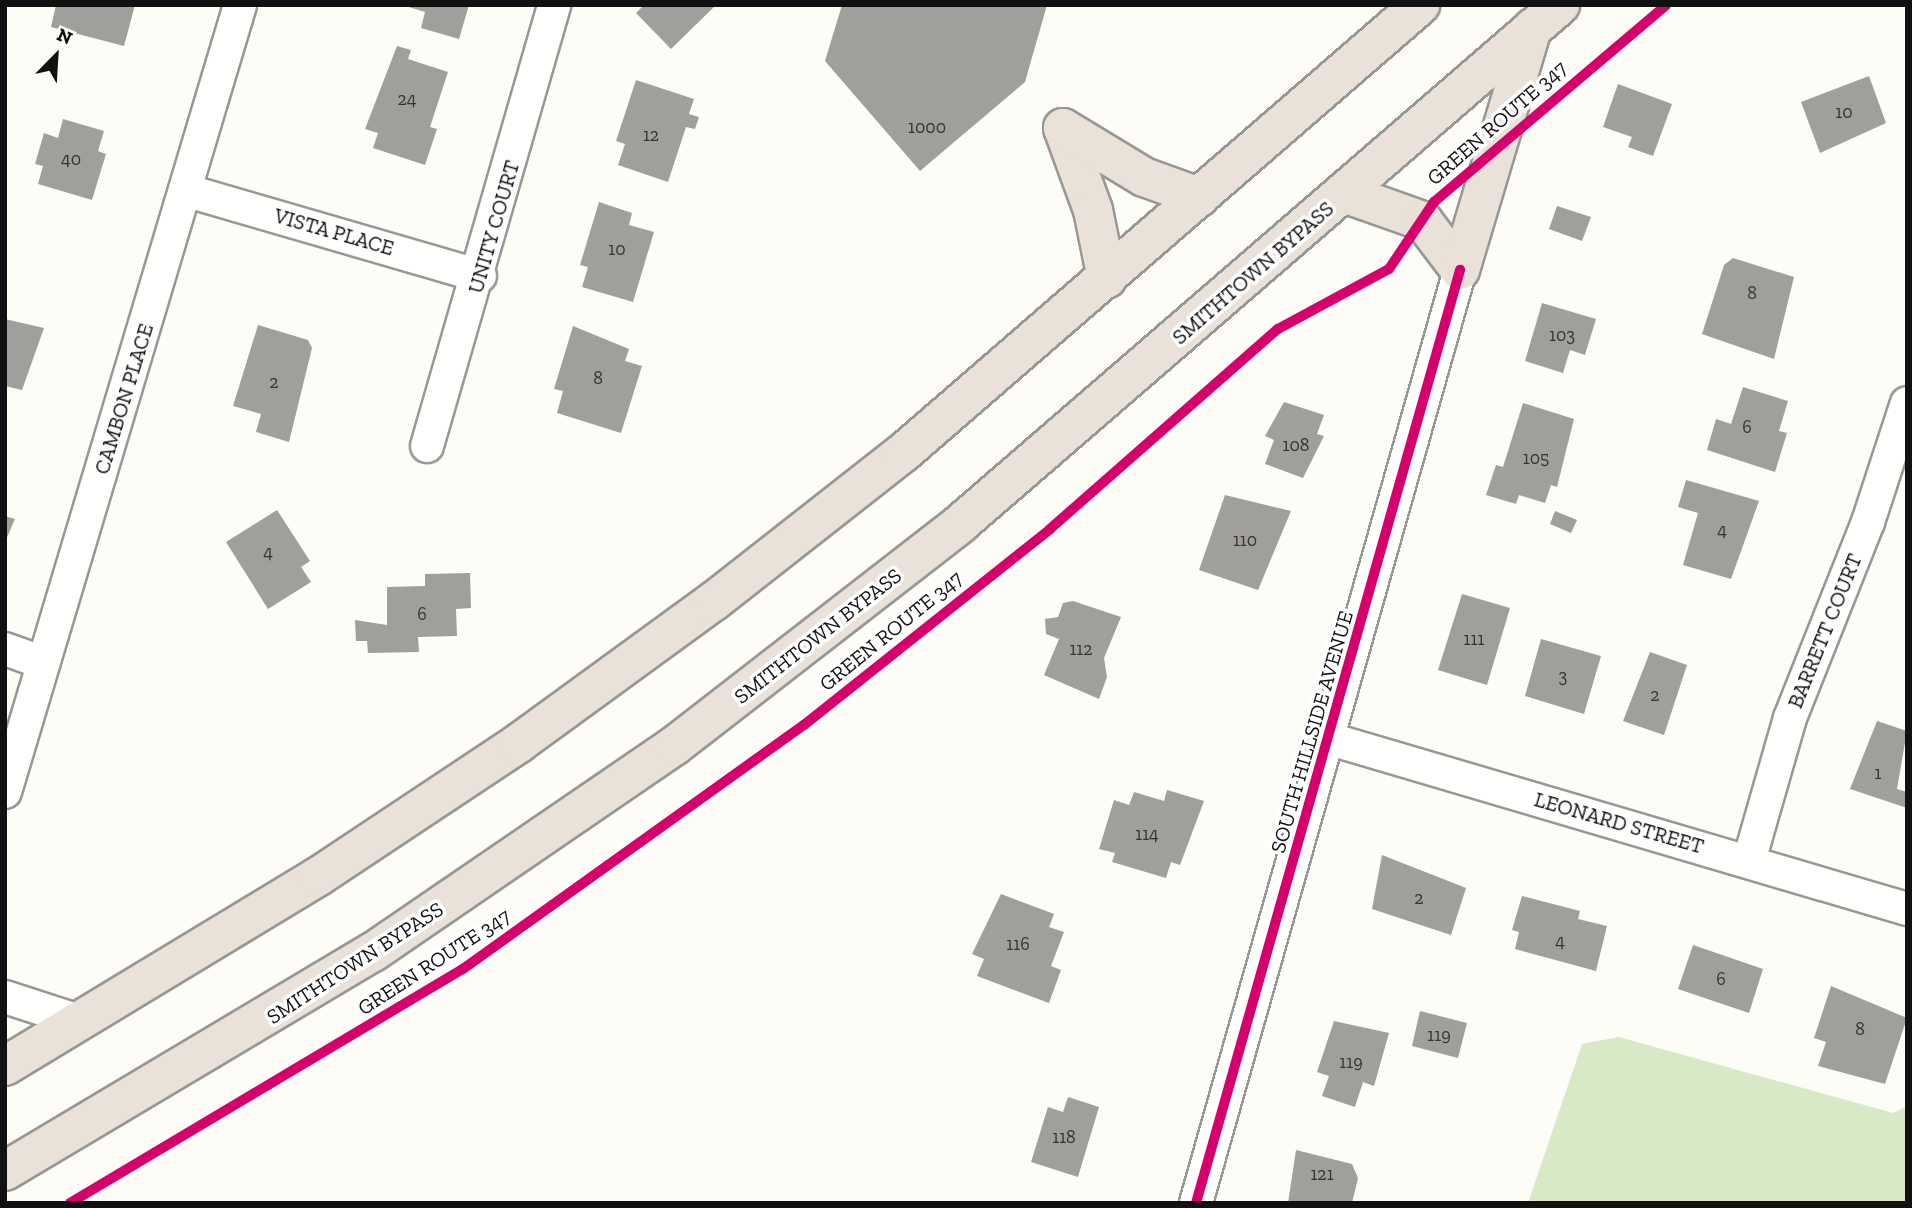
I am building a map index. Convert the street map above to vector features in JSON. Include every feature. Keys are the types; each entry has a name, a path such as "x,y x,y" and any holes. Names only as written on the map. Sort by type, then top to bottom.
{"highway":[{"path":"5,1066 82,1022 319,876 618,674 883,469 1107,279 1420,5"},
{"path":"1460,270 1546,17"},
{"name":"SMITHTOWN BYPASS","path":"5,1171 362,960 674,746 961,523 1546,17"},
{"path":"1107,279 1093,210 1063,128 1144,177 1199,197"},
{"path":"1344,193 1423,221 1460,270"}],"street":[{"name":"CAMBON PLACE","path":"5,792 188,191 240,5"},
{"name":"UNITY COURT","path":"427,446 480,276 554,5"},
{"name":"VISTA PLACE","path":"188,191 480,276"},
{"name":"SOUTH HILLSIDE AVENUE","path":"1196,1203 1330,739 1460,270"},
{"name":"BARRETT COURT","path":"1749,862 1790,718 1868,522 1907,403"},
{"path":"5,649 44,663"},
{"name":"LEONARD STREET","path":"1330,739 1907,909"},
{"path":"5,998 82,1022"}],"green space":[{"path":"1619,1037 1893,1113 1907,1106 1907,1203 1528,1203 1582,1044"}],"building":[{"path":"56,5 135,5 124,46 51,27"},
{"path":"402,5 469,5 459,39 421,28 425,12"},
{"path":"644,5 716,5 671,49 636,13"},
{"path":"842,5 1047,5 1025,82 920,171 825,61"},
{"path":"397,46 411,50 408,59 448,72 430,127 437,129 425,165 373,148 378,133 365,129"},
{"path":"1869,76 1886,123 1820,153 1801,102"},
{"path":"636,80 694,99 689,114 699,117 695,129 686,127 668,182 618,165 625,144 616,141"},
{"path":"1618,84 1672,104 1653,156 1628,147 1632,137 1603,127"},
{"path":"63,119 104,131 98,151 106,154 92,200 38,184 43,166 35,164 44,133 58,138"},
{"path":"599,202 632,213 629,225 654,232 633,302 582,287 588,267 580,265"},
{"path":"1557,206 1591,217 1582,241 1549,229"},
{"path":"1733,258 1794,277 1774,359 1702,334 1724,265"},
{"path":"1542,303 1596,319 1585,355 1570,350 1563,373 1525,361"},
{"path":"5,319 44,328 22,390 5,386"},
{"path":"258,325 308,340 312,348 289,442 256,432 261,414 233,406"},
{"path":"573,326 629,349 625,361 642,366 621,433 557,413 563,391 554,389"},
{"path":"1743,387 1788,401 1779,431 1787,433 1775,472 1707,450 1716,419 1731,424"},
{"path":"1284,402 1324,415 1317,434 1324,436 1303,478 1265,464 1274,440 1265,436"},
{"path":"1523,403 1574,419 1557,487 1551,485 1545,503 1519,495 1516,504 1486,495 1496,465 1503,467"},
{"path":"1686,480 1759,501 1731,579 1683,565 1698,513 1678,507"},
{"path":"1225,495 1291,511 1258,590 1199,570"},
{"path":"277,510 310,561 301,567 311,582 268,609 226,542"},
{"path":"1555,511 1577,520 1571,533 1550,524"},
{"path":"5,516 15,519 5,542"},
{"path":"470,573 471,608 456,609 457,636 418,637 419,652 368,653 367,641 356,641 355,620 387,625 387,587 425,586 425,574"},
{"path":"1462,594 1510,608 1487,685 1438,670"},
{"path":"1073,601 1121,617 1104,658 1107,677 1099,699 1044,675 1059,639 1046,634 1045,619 1058,617 1063,603"},
{"path":"1541,639 1601,656 1584,714 1525,696"},
{"path":"1650,652 1687,665 1664,735 1623,721"},
{"path":"1877,721 1907,731 1897,789 1907,792 1907,808 1850,789"},
{"path":"1167,790 1204,801 1180,865 1171,862 1166,878 1112,862 1115,853 1099,849 1114,800 1129,805 1134,792 1164,801"},
{"path":"1382,855 1466,888 1451,935 1372,909"},
{"path":"1001,894 1054,914 1049,927 1064,932 1051,966 1061,970 1049,1003 977,976 984,959 972,954"},
{"path":"1522,896 1580,911 1578,919 1607,926 1596,971 1515,949 1519,932 1512,930"},
{"path":"1693,945 1763,969 1749,1013 1678,989"},
{"path":"1831,986 1907,1018 1885,1084 1818,1066 1826,1042 1814,1038"},
{"path":"1420,1011 1467,1023 1458,1058 1412,1046"},
{"path":"1334,1021 1389,1033 1374,1086 1363,1082 1355,1107 1322,1096 1329,1076 1317,1072"},
{"path":"1068,1097 1099,1107 1078,1177 1031,1162 1048,1107 1063,1112"},
{"path":"1296,1150 1352,1164 1358,1178 1352,1203 1288,1203"}],"cycle path":[{"name":"GREEN ROUTE 347","path":"70,1203 463,969 804,725 1050,529 1278,329 1389,269 1434,202 1666,5"},
{"path":"1196,1203 1460,270"}]}
